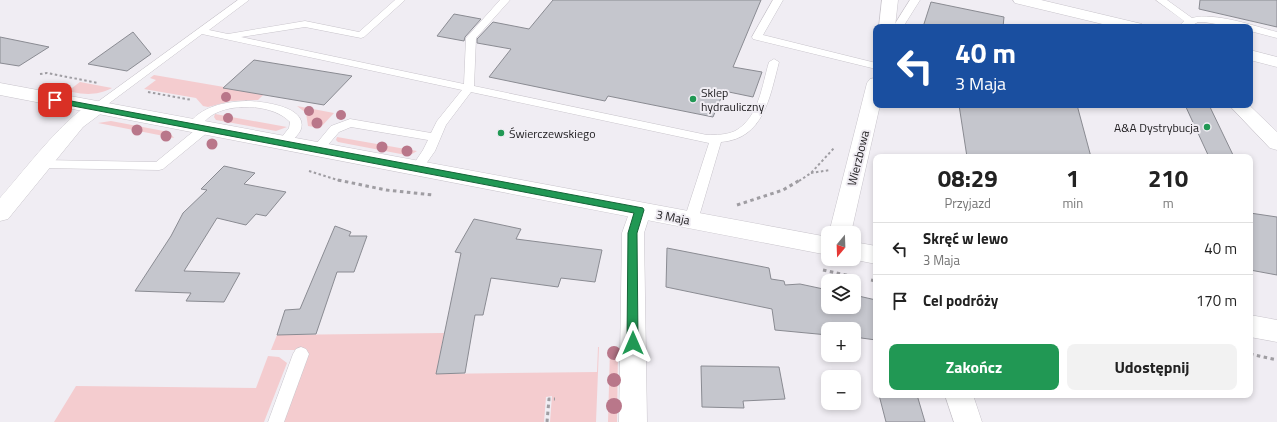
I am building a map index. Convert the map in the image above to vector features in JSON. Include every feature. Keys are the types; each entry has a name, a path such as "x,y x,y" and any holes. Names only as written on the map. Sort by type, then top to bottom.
{"street":[{"path":"1021,0 1123,24"},
{"path":"1253,56 1277,62"},
{"name":"3 Maja","path":"0,89 198,128 821,245"},
{"name":"Wierzbowa","path":"842,226 873,95"},
{"path":"0,213 76,123 96,108"},
{"path":"1241,108 1277,143"},
{"path":"633,422 633,233 640,210"},
{"path":"861,252 873,254"},
{"path":"1253,327 1277,331"},
{"path":"960,398 968,422"}],"lane":[{"path":"96,108 244,0"},
{"path":"224,36 305,24 361,35 400,0"},
{"path":"417,168 430,151 441,124 469,88 471,38 505,0"},
{"path":"778,0 757,37 873,65"},
{"path":"900,24 915,0"},
{"path":"1161,0 1187,24 1200,19 1231,24"},
{"path":"889,13 906,16"},
{"path":"1253,29 1277,34"},
{"path":"200,31 694,137 716,139 740,132 754,122 759,111 774,62"},
{"path":"42,164 160,166 198,128 207,114 220,107 239,104 264,106 283,110 290,114 296,121 295,129 283,143"},
{"path":"317,150 335,129 350,123 435,137"},
{"path":"691,220 716,139"},
{"path":"276,422 301,354"}],"path":[{"path":"731,207 783,190 811,174 843,139 866,124"},
{"path":"1253,355 1277,360"},
{"path":"547,422 549,399 555,399"}],"shaded area":[{"path":"154,75 264,94 258,100 231,101 208,107 203,106 196,98 144,89 156,80 150,78"},
{"path":"80,82 112,88 92,94 72,92 72,88"},
{"path":"297,106 334,113 320,128 308,126 306,113"},
{"path":"215,114 287,127 276,131 216,120 214,117"},
{"path":"111,121 169,132 174,138 98,123"},
{"path":"337,137 417,151 406,155 338,142 336,140"},
{"path":"444,333 436,374 597,372 599,347 596,422 550,422 552,396 546,397 544,422 281,422 307,350 271,350 277,335"},
{"path":"610,349 618,349 617,422 608,422"},
{"path":"268,356 279,357 287,363 264,422 54,422 76,386 256,388"}],"building":[{"path":"553,0 761,0 733,67 762,72 753,97 724,91 713,117 608,96 605,101 489,77 511,49 477,43 477,39 493,22 529,29"},
{"path":"1200,0 1277,0 1277,27 1199,9"},
{"path":"931,2 1004,17 1003,24 924,24"},
{"path":"454,14 481,19 465,37 464,41 437,36"},
{"path":"133,32 151,54 127,71 88,64"},
{"path":"0,37 49,47 19,66 0,63"},
{"path":"254,60 352,76 324,105 223,88"},
{"path":"959,108 1078,108 1090,154 967,154"},
{"name":"A&A Dystrybucja","path":"1186,108 1210,108 1233,154 1208,154"},
{"path":"224,166 255,173 244,184 286,192 266,216 256,214 246,225 217,218 184,271 240,273 224,302 186,301 191,293 135,291 171,236 183,213 207,190 201,189"},
{"path":"1253,213 1277,217 1277,275 1253,271"},
{"path":"474,219 521,229 516,239 602,250 595,282 561,278 558,287 491,278 483,315 475,315 465,373 436,374 461,253 455,252"},
{"path":"335,226 351,232 349,236 367,236 354,272 337,272 316,334 277,335 285,310 300,309"},
{"path":"667,248 769,268 771,279 784,281 785,285 800,284 821,288 821,314 861,314 861,297 873,299 873,340 861,338 861,322 821,322 821,334 775,330 772,309 666,287"},
{"path":"701,366 779,367 785,399 743,401 744,408 702,407"},
{"path":"880,398 918,398 925,422 886,422"}],"place":[{"name":"Sklep hydrauliczny","path":"693,99"},
{"name":"A&A Dystrybucja","path":"1207,127"},
{"name":"Świerczewskiego","path":"501,133"}],"route":[{"path":"55,100 640,210 633,233 633,343"}]}
